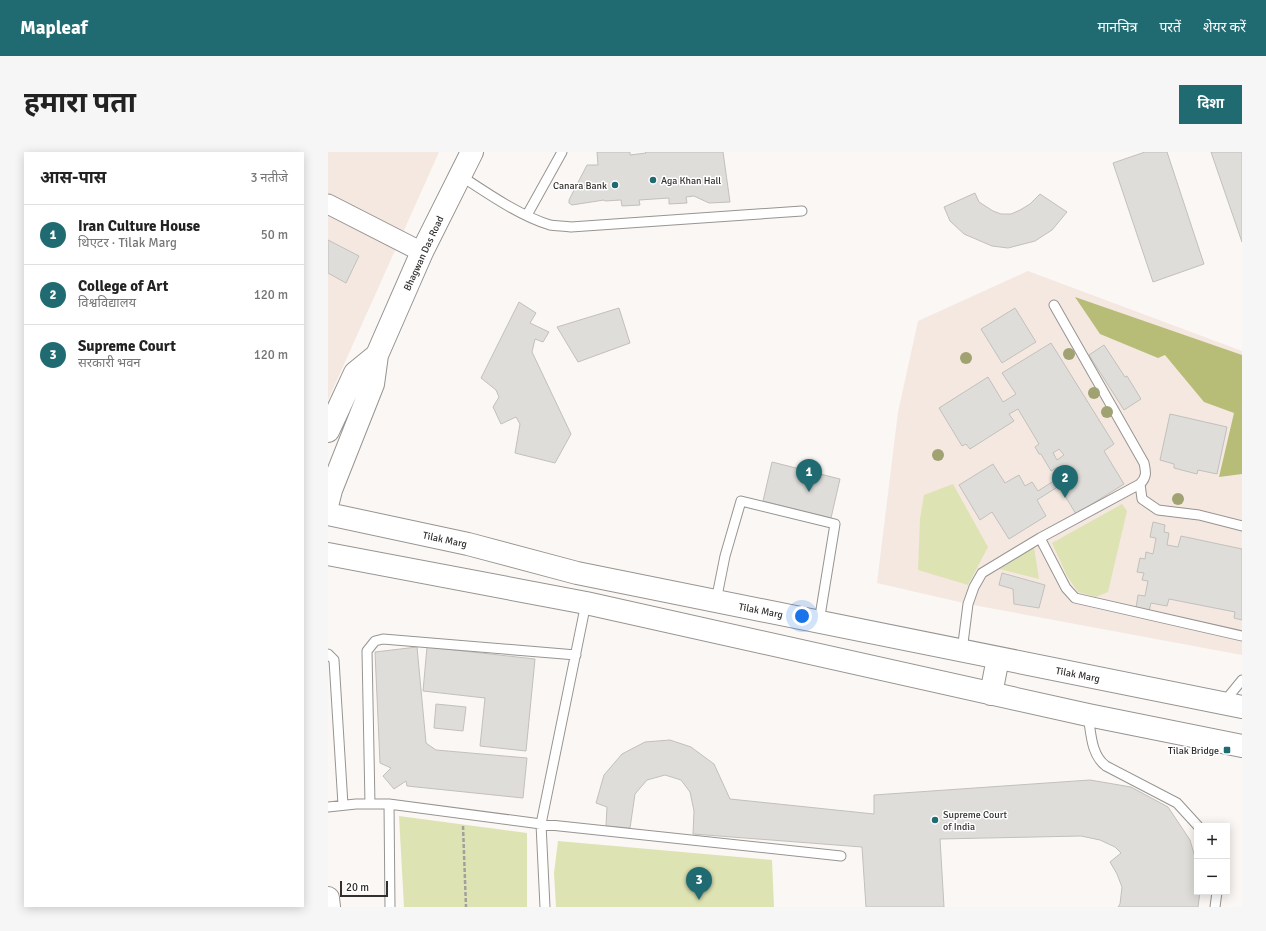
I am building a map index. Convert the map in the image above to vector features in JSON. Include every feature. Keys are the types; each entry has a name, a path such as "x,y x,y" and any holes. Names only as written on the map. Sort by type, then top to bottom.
{"main road":[{"name":"Bhagwan Das Road","path":"328,502 331,490 373,384 377,355 422,252 472,152"},
{"name":"Bhagwan Das Road","path":"328,431 355,373 377,355"},
{"name":"Tilak Marg","path":"328,514 468,544 577,573 1232,705"},
{"path":"328,554 586,603 991,694 1242,746"},
{"path":"991,694 998,658"},
{"path":"328,898 329,907"}],"street":[{"path":"328,204 422,252"}],"lane":[{"path":"527,215 562,152"},
{"path":"461,176 499,200 550,225 571,227 802,211"},
{"path":"962,651 968,604 974,587 982,573 1040,538 1140,484 1145,478 1146,471 1144,463 1054,305"},
{"path":"1140,484 1142,499 1158,510 1199,514 1242,526"},
{"path":"716,601 725,556 741,501 835,524 818,622"},
{"path":"1040,538 1066,588 1075,598 1242,636"},
{"path":"545,907 542,824 586,603"},
{"path":"370,804 367,651 375,641 383,639 576,656"},
{"path":"328,654 334,660 343,805"},
{"path":"1232,705 1242,680"},
{"path":"1088,715 1095,752 1100,761 1106,766 1177,803 1195,823"},
{"path":"328,807 343,805 390,804 542,824 841,856"},
{"path":"390,804 390,907"},
{"path":"1215,907 1217,895"}],"path":[{"path":"462,814 466,907"}],"shaded area":[{"path":"328,152 439,152 328,400"},
{"path":"1028,271 1242,351 1242,655 968,604 877,583 898,412 918,321"}],"green space":[{"path":"1075,297 1242,355 1242,474 1219,477 1234,413 1204,402 1165,355 1158,358 1100,334"},
{"path":"953,484 988,547 968,585 918,570 920,519 924,495"},
{"path":"1122,504 1127,511 1108,592 1096,597 1078,592 1067,576 1052,543"},
{"path":"1034,547 1039,579 999,569"},
{"path":"399,816 527,833 527,907 404,907"},
{"path":"558,841 772,860 774,907 556,907 554,873"}],"building":[{"name":"Aga Khan Hall","path":"597,152 630,152 630,155 646,153 645,152 723,152 730,202 709,203 694,196 686,197 687,203 669,204 669,198 639,200 640,205 622,206 621,200 604,200 572,205 569,203 569,200 587,165 598,165"},
{"path":"1145,152 1167,152 1204,264 1153,282 1113,163"},
{"path":"1211,152 1242,152 1242,242"},
{"path":"975,193 979,202 1001,214 1011,214 1020,210 1030,204 1040,194 1067,212 1052,230 1035,241 1008,248 992,246 964,234 950,221 944,207"},
{"path":"328,240 359,256 346,283 328,273"},
{"path":"519,302 536,313 530,323 549,332 543,342 535,339 532,352 571,434 555,463 515,453 520,424 516,417 501,424 493,407 499,397 496,390 481,378"},
{"path":"619,308 630,343 578,362 557,327"},
{"path":"1015,308 1036,342 1002,363 981,329"},
{"path":"1051,343 1114,444 1104,451 1124,484 1076,514 1059,486 1037,500 1046,516 1009,539 992,512 980,520 959,485 993,464 1005,483 1019,475 1025,486 1032,482 1038,491 1063,475 1058,467 1051,471 1041,454 1039,454 1035,447 1039,444 1018,409 1009,414 1014,421 970,449 966,444 962,446 939,408 988,377 1003,402 1016,394 1002,373","holes":["1059,449 1064,455 1057,460 1053,453"]},
{"path":"1104,345 1125,377 1127,376 1141,399 1124,410 1089,355"},
{"path":"1170,414 1227,427 1217,474 1198,470 1197,474 1174,468 1174,464 1160,460"},
{"path":"772,462 840,479 831,518 763,501"},
{"path":"1153,522 1165,525 1164,532 1169,533 1167,545 1178,547 1181,536 1242,549 1242,620 1234,618 1235,612 1169,599 1167,606 1151,603 1149,611 1136,608 1138,595 1145,596 1148,581 1142,580 1144,573 1137,572 1140,558 1145,559 1146,552 1153,554 1156,538 1150,537"},
{"path":"1002,573 1045,585 1039,608 1014,604 1013,589 999,585"},
{"path":"417,647 426,743 436,750 527,758 523,798 407,786 406,781 394,789 383,776 391,768 380,763 375,652"},
{"path":"427,647 535,659 526,751 480,746 485,698 423,691"},
{"path":"436,704 466,707 463,731 434,728"},
{"name":"Supreme Court of India","path":"670,740 691,747 714,764 730,799 874,814 874,795 1090,780 1131,787 1168,807 1190,840 1194,854 1194,895 1200,895 1198,907 1118,907 1120,904 1122,887 1110,862 1121,853 1115,847 1100,840 1081,836 940,839 944,907 866,907 862,847 693,834 694,811 690,792 681,780 665,775 647,780 635,794 630,828 606,826 607,807 596,803 604,775 622,754 645,742"}],"place":[{"name":"Aga Khan Hall","path":"653,180"},
{"name":"Canara Bank","path":"615,185"},
{"name":"Iran Culture House","path":"809,492"},
{"name":"College of Art","path":"1065,498"},
{"name":"Tilak Bridge","path":"1227,750"},
{"name":"Supreme Court of India","path":"935,820"},
{"name":"Supreme Court","path":"699,900"}]}
